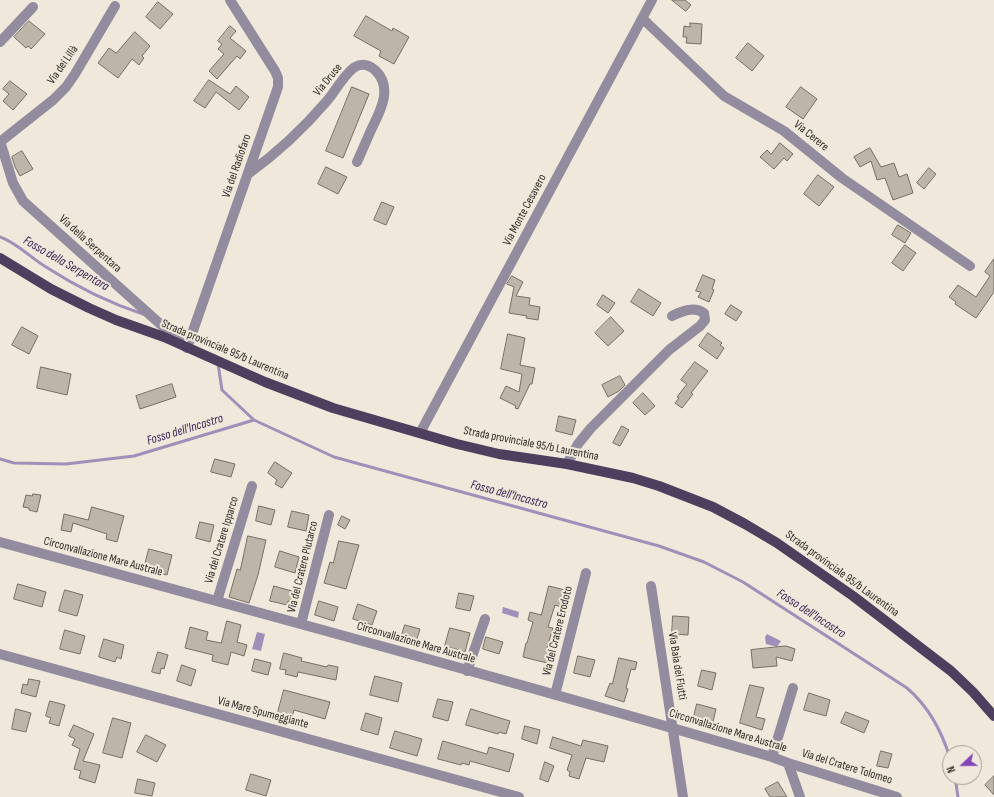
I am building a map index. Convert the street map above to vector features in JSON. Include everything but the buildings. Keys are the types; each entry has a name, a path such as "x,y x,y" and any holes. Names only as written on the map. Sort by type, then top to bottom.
{"main road":[{"name":"Strada provinciale 95/b Laurentina","path":"0,258 51,289 81,305 116,320 164,336 187,348 265,382 333,408 457,444 499,454 567,464 622,476 659,486 712,507 758,532 823,574 944,665 964,682 994,716"}],"street":[{"name":"Via del Radiofaro","path":"187,348 277,91 278,78 275,71 230,0"},
{"name":"Via Monte Cesavero","path":"420,433 652,0"},
{"name":"Via dei Lillà","path":"0,142 53,100 66,87 79,68 115,6"},
{"path":"0,42 33,7"},
{"name":"Via Cerere","path":"643,19 720,93 738,106 784,130 842,178 970,266"},
{"name":"Via Druse","path":"248,174 276,153 306,123 333,94 350,70 358,66 365,65 373,68 380,76 385,93 382,109 357,162"},
{"name":"Via della Serpentara","path":"0,142 15,187 20,197 27,205 187,348"},
{"path":"567,464 578,444 591,428 669,350 700,326 705,320 704,313 697,310 685,310 672,316"},
{"name":"Via del Cratere Ipparco","path":"217,601 252,486"},
{"name":"Via del Cratere Plutarco","path":"301,624 329,516"},
{"name":"Circonvallazione Mare Australe","path":"0,542 301,624 772,757 788,763 800,797"},
{"name":"Via del Cratere Erodoto","path":"555,695 586,573"},
{"name":"Via Baia dei Flutti","path":"651,586 683,797"},
{"path":"467,671 485,619"},
{"name":"Via Mare Spumeggiante","path":"0,654 519,797"},
{"path":"772,757 793,688"},
{"name":"Via del Cratere Tolomeo","path":"788,763 897,797"}],"shaded area":[{"path":"503,607 519,612 518,618 502,613"},
{"path":"257,632 265,634 261,651 252,649"},
{"path":"767,634 781,641 777,647 766,644 765,637"}],"waterway":[{"name":"Fosso della Serpentara","path":"0,237 12,243 46,267 81,288 106,300 143,314"},
{"name":"Fosso della Serpentara","path":"218,364 222,390 254,420"},
{"name":"Fosso dell'Incastro","path":"0,459 14,463 66,464 134,456 254,420 334,457 659,546 704,562 743,582 907,688 928,711 945,745"},
{"name":"Fosso dell'Incastro","path":"956,785 958,797"}]}
